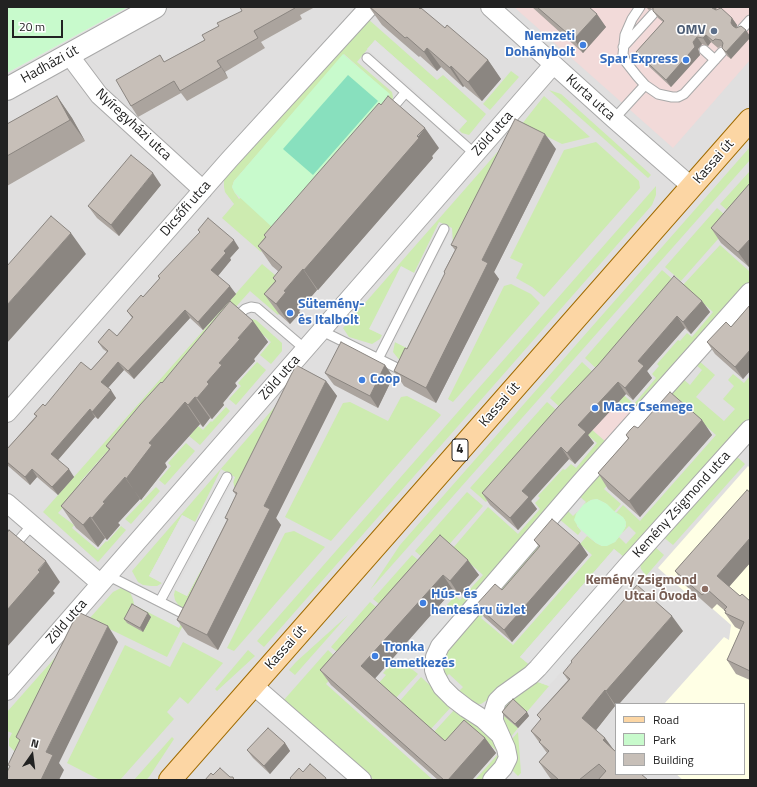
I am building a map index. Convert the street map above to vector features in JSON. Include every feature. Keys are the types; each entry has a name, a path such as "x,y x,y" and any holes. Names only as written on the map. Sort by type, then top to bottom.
{"main road":[{"name":"Kassai út","path":"170,780 750,120"}],"street":[{"name":"Hadházi út","path":"7,89 155,7"},
{"name":"Dicsőfi utca","path":"7,413 229,160 368,7"},
{"name":"Kurta utca","path":"490,7 553,65 692,187"},
{"name":"Nyíregyházi utca","path":"69,55 99,95 203,190"},
{"name":"Zöld utca","path":"7,691 553,65"},
{"path":"499,734 483,719 459,703 442,687 434,670 435,657 440,646 580,483 750,292"},
{"name":"Kemény Zsigmond utca","path":"492,780 503,768 508,758 507,751 494,724 493,717 494,707 500,698 538,668 747,432"},
{"path":"7,503 32,526 104,579"},
{"path":"253,685 362,780"}],"lane":[{"path":"640,7 632,19 625,35 623,54 626,62 645,85 658,94 678,97 684,94 722,52"},
{"path":"623,47 653,14"},
{"path":"742,29 750,20"},
{"path":"704,50 715,60"},
{"path":"367,58 475,154"},
{"path":"614,119 645,85"},
{"path":"382,120 405,93"},
{"path":"378,359 444,229"},
{"path":"229,324 242,311 254,307 263,312 305,349"},
{"path":"322,331 397,368"},
{"path":"160,602 227,477"},
{"path":"7,554 32,526"},
{"path":"104,579 160,602 182,613"}],"shaded area":[{"path":"128,7 750,7 750,780 7,780 7,73"},
{"path":"514,7 750,7 750,60 673,148"},
{"path":"375,40 467,121 459,130 367,49"},
{"path":"452,228 451,237 456,249 407,348 395,342"},
{"path":"401,266 414,273 382,335 369,329"},
{"path":"598,383 633,414 607,443 572,412"},
{"path":"748,466 750,468 750,780 683,780 677,775 745,775 745,703 665,703 724,637 729,640 731,625 690,589 685,592 658,568"},
{"path":"233,481 235,490 240,497 187,596 175,590"},
{"path":"182,515 195,522 162,583 149,576"},
{"path":"614,549 625,558 531,666 520,657"},
{"path":"620,583 635,588 549,686 535,681"},
{"path":"130,592 184,618 179,628 134,605 133,597"},
{"path":"445,603 454,611 459,611 462,609 410,668 395,660"},
{"path":"9,739 9,746 17,754 7,774 7,743"}],"green space":[{"path":"7,7 128,7 7,73"},
{"path":"368,19 437,80 443,75 486,114 469,135 462,133 459,130 467,121 375,40 357,62 392,92 392,101 261,252 222,218 234,204 225,192 224,178","holes":["344,54 390,95 239,199 235,193 232,187 234,181"]},
{"path":"343,54 390,94 273,228 235,193 232,187 234,181"},
{"path":"511,71 519,77 490,110 483,104"},
{"path":"348,75 378,101 313,175 283,149"},
{"path":"549,90 561,94 651,175 648,178"},
{"path":"544,96 590,137 562,144 522,124"},
{"path":"516,131 453,243 452,228 439,222 414,273 401,267 370,329 382,335 380,339 372,344 349,337 343,328"},
{"path":"596,142 639,181 640,188 544,297 532,287 516,278 523,264 510,258 564,150"},
{"path":"750,147 750,160 370,590 400,545"},
{"path":"750,171 750,202 736,218 720,204"},
{"path":"656,186 656,195 652,205 264,647 257,641"},
{"path":"717,208 733,222 681,281 665,267"},
{"path":"720,245 749,271 750,270 750,281 633,414 598,383 603,377 634,404 656,378 652,374 659,366 657,364 678,340 680,341 687,333 692,337 713,312 683,285"},
{"path":"262,264 294,291 290,301 278,315 250,291 80,482 83,485 58,513 74,525 72,528 98,550 121,526 126,530 98,562 43,512"},
{"path":"662,270 678,284 600,372 585,358"},
{"path":"511,284 531,294 540,303 453,402 448,399 504,286"},
{"path":"251,319 256,320 282,343 282,351 271,364 260,355 271,342 248,321"},
{"path":"420,323 427,326 401,362 393,352 395,342 407,348"},
{"path":"698,360 715,375 696,397 724,421 735,409 723,399 734,386 728,380 733,374 744,383 750,376 750,420 625,558 614,549 520,657 531,666 481,704 474,704 458,692 463,687 449,674 445,678 443,674 443,655 532,548 560,527 481,618 513,645 592,555 580,544 587,536 602,546 615,542 619,537 626,544 636,533 629,526 622,533 626,526 625,520 616,513 623,505 640,521 716,435 681,404 604,489 621,504 614,512 605,503 597,499 591,500 583,505 586,502 578,495 682,378 690,385 702,370 695,364"},
{"path":"257,362 266,370 236,405 229,399 241,386 238,383"},
{"path":"582,362 597,376 565,412 550,398"},
{"path":"299,379 235,490 233,483 235,477 221,469 195,522 182,515 149,576 162,583 157,586 151,586 143,585 138,582 132,571"},
{"path":"407,396 441,415 331,541 285,517 343,403 350,402 388,421 401,397"},
{"path":"547,402 562,415 486,502 470,488"},
{"path":"226,407 230,411 200,445 189,436 198,426 203,430"},
{"path":"572,412 607,443 461,610 454,611 447,605 455,596 460,600 483,575 453,548 488,507 518,534 540,509 535,503 540,498 538,496 563,469 565,470 571,464 576,468 597,443 567,417"},
{"path":"186,443 195,451 165,485 159,480 171,466 168,463"},
{"path":"735,455 745,464 673,545 662,536"},
{"path":"156,487 160,491 131,524 125,519"},
{"path":"467,492 483,506 431,565 415,551"},
{"path":"597,499 607,504 623,517 626,522 625,528 615,542 607,546 602,546 596,543 579,528 574,520 576,514 583,505 591,500"},
{"path":"566,509 573,516 578,511 576,514 577,526 581,531 578,535 558,518"},
{"path":"294,531 325,547 234,651 227,648 285,533"},
{"path":"654,546 664,555 646,576 641,569 640,564"},
{"path":"412,555 428,568 389,612 373,599"},
{"path":"201,570 209,574 167,657 89,619 113,592 121,588 130,592 134,602 179,606 175,600 175,590 187,596"},
{"path":"370,602 386,615 346,660 331,647"},
{"path":"348,615 295,675 289,670 296,662"},
{"path":"76,634 17,754 9,746 9,739 12,733 7,731 7,712"},
{"path":"183,642 223,663 188,704 180,697 167,712 174,719 120,780 100,780 67,763 125,645 170,667"},
{"path":"248,650 255,656 217,691 215,689"},
{"path":"328,650 343,664 326,684 433,780 374,780 283,701"},
{"path":"395,660 418,674 395,699 378,684 386,675 383,673"},
{"path":"421,677 452,706 430,730 399,702"},
{"path":"535,681 549,686 526,713 516,704 504,716 518,728 510,738 502,715 505,704"},
{"path":"455,709 489,732 501,753 497,763 481,780 475,780 499,753 475,731 453,751 433,733"},
{"path":"518,732 521,773 518,776 511,769 511,740"},
{"path":"172,737 174,739 149,777 146,780 134,780"}],"building":[{"path":"240,7 295,8 254,31 258,38 217,61 221,67 180,91 174,81 131,106 116,80 160,55 164,62 205,40 202,35 219,26 217,23 242,11"},
{"path":"370,7 421,8 445,28 447,25 488,60 468,82 451,66 450,68 427,48 424,52 407,37 405,38"},
{"path":"537,7 589,7 597,14 574,39"},
{"path":"653,7 712,7 716,10 721,8 732,18 731,23 733,26 736,28 741,26 746,30 726,52 722,48 723,43 721,40 715,39 713,41 706,35 703,38 697,37 693,42 695,47 666,80 636,52 664,21 653,11"},
{"path":"57,96 70,120 7,156 7,124"},
{"path":"388,96 425,128 417,136 419,138 284,291 286,292 276,304 264,294 276,281 273,278 282,267 258,246 266,237 264,235 379,103 381,105"},
{"path":"515,119 545,134 482,260 488,263 426,388 394,371 405,348 407,349 445,273 444,272 457,247 451,245"},
{"path":"131,155 153,173 111,225 88,206"},
{"path":"750,183 750,239 738,252 711,228"},
{"path":"51,216 71,233 7,305 7,266"},
{"path":"208,218 234,240 224,251 226,253 211,270 230,286 198,322 185,310 128,371 118,362 101,382 111,390 92,412 90,409 51,454 69,469 52,487 32,469 25,477 7,462 7,449 37,416 34,414 43,404 45,406 81,362 91,370 108,351 98,342 109,329 117,336 133,317 127,311 141,295 143,297 160,278 158,276 200,232 198,230"},
{"path":"674,276 702,301 683,322 677,316 638,361 644,366 625,388 618,382 578,425 586,432 567,453 561,447 522,491 529,497 510,518 482,493 558,407 598,365"},
{"path":"230,301 253,321 238,338 240,339 219,363 222,365 207,382 209,384 197,398 195,397 188,405 185,402 149,443 152,445 126,479 125,477 103,502 105,503 92,518 90,517 83,525 61,506 110,449 106,446 140,405 161,382 162,383"},
{"path":"750,305 750,350 735,367 707,342 726,322 731,327"},
{"path":"341,342 385,365 370,396 325,373"},
{"path":"296,365 326,381 264,506 270,509 207,635 177,620 228,519 225,518 237,493 233,491"},
{"path":"670,392 702,420 629,501 598,473 629,438 626,435 630,430 634,426 638,428"},
{"path":"747,490 750,492 750,538 717,576 740,596 742,594 750,601 750,671 727,660 744,622 725,613 726,611 724,610 727,607 708,590 702,595 675,571"},
{"path":"552,519 580,543 504,630 476,605 495,584 502,590 540,546 534,540"},
{"path":"9,530 46,561 38,570 40,572 7,610 7,533"},
{"path":"440,535 468,560 450,581 443,575 361,666 445,741 464,720 485,738 448,780 444,780 320,670"},
{"path":"637,585 672,616 606,691 605,690 582,718 605,738 603,740 615,751 615,775 642,775 648,780 598,780 606,771 599,764 579,780 559,780 539,762 549,751 539,742 541,740 531,731 541,719 537,715 570,679 563,673 572,662 571,661"},
{"path":"132,604 148,613 140,628 124,619"},
{"path":"78,612 108,626 46,752 53,755 41,780 7,780 7,772 10,766 8,765 20,740 16,737"},
{"path":"513,699 527,712 515,724 502,712"},
{"path":"268,728 285,743 264,766 247,750"},
{"path":"310,764 326,778 325,780 292,780 290,778 299,768 303,772"},
{"path":"220,768 230,777 233,777 234,780 205,780 211,773 213,775"}],"place":[{"name":"OMV","path":"714,31"},
{"name":"Nemzeti Dohánybolt","path":"583,45"},
{"name":"Spar Express","path":"686,60"},
{"name":"Sütemény- és Italbolt","path":"290,313"},
{"name":"Coop","path":"362,380"},
{"name":"Macs Csemege","path":"595,408"},
{"name":"Kemény Zsigmond Utcai Óvoda","path":"705,589"},
{"name":"Hús- és hentesáru üzlet","path":"423,603"},
{"name":"Tronka Temetkezés","path":"375,656"}]}
